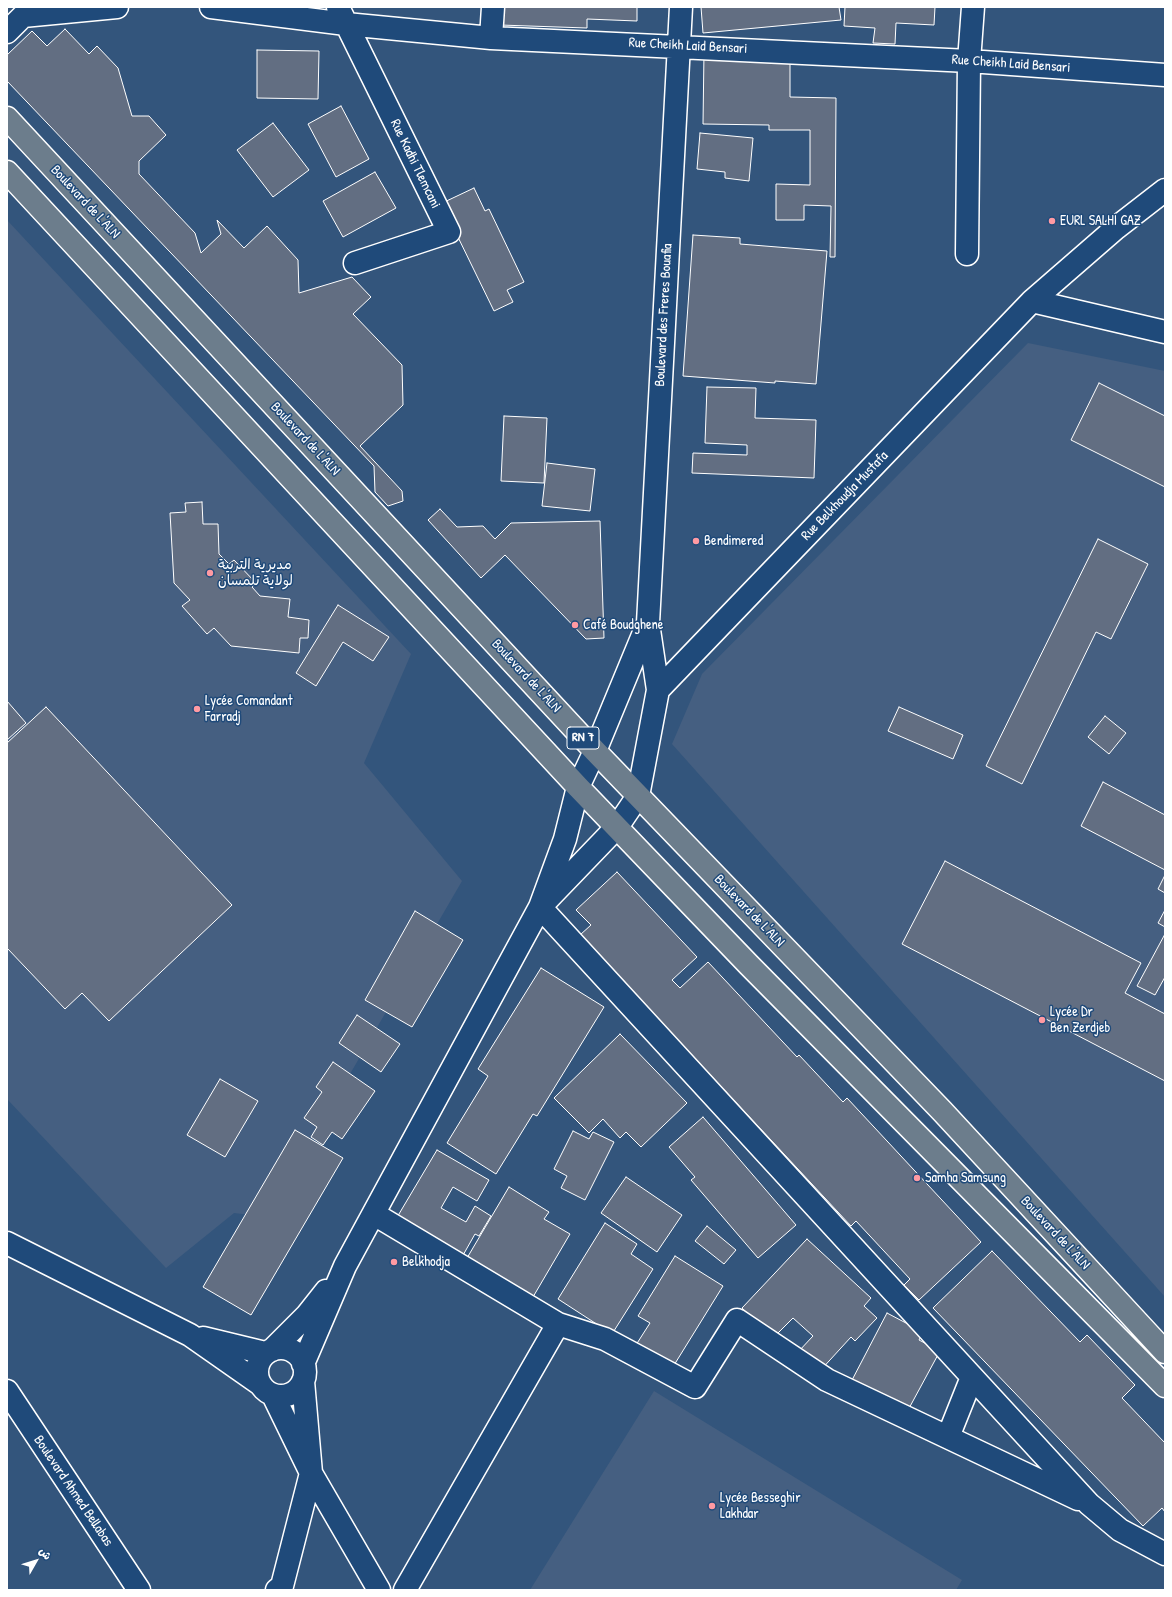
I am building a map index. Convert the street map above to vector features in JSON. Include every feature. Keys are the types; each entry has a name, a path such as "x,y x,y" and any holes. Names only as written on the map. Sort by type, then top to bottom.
{"main road":[{"name":"Boulevard de L'ALN","path":"7,118 595,751 942,1111 1165,1352"},
{"name":"Boulevard de L'ALN","path":"7,172 616,827 749,965 1165,1386"}],"street":[{"path":"7,32 23,16 45,10 117,7"},
{"name":"Rue Cheikh Laid Bensari","path":"211,7 342,16 491,38 969,60 1165,75"},
{"path":"491,38 493,7"},
{"name":"Boulevard des Freres Bouafia","path":"648,623 681,7"},
{"path":"967,254 969,60 974,7"},
{"name":"Rue Kadhi Tlemcani","path":"342,16 449,232 355,263"},
{"name":"Rue Belkhoudja Mustafa","path":"658,690 1032,301 1116,228 1165,190"},
{"path":"1032,301 1165,332"},
{"path":"540,907 616,827 638,796 658,690 648,623"},
{"path":"7,1243 190,1335 267,1389 280,1396 294,1392 303,1373 345,1266 540,907 565,840 578,787 595,751 648,623"},
{"path":"540,907 1089,1504 1120,1530 1165,1554"},
{"path":"374,1214 558,1324 605,1339 695,1387 737,1320 827,1380 1089,1504"},
{"path":"345,1266 307,1315 268,1352 258,1365 257,1371 311,1473 379,1590"},
{"path":"405,1590 558,1324"},
{"path":"190,1335 268,1352 287,1349 300,1358 303,1373 311,1473 282,1586 277,1590"},
{"path":"948,1438 972,1377"},
{"name":"Boulevard Ahmed Bellabas","path":"7,1391 139,1590"}],"shaded area":[{"name":"Lycée Comandant Farradj","path":"7,220 411,654 364,763 462,881 267,1217 234,1213 166,1268 7,1099"},
{"name":"Lycée Dr Ben Zerdjeb","path":"1028,343 1165,371 1165,1297 672,744 702,674"},
{"name":"Lycée Besseghir Lakhdar","path":"654,1391 962,1580 956,1590 530,1590"}],"building":[{"path":"500,7 637,7 637,21 587,19 587,28 500,25"},
{"path":"701,7 839,7 841,20 703,33"},
{"path":"845,7 935,7 934,25 896,23 895,44 873,43 875,28 844,26"},
{"path":"65,29 89,54 97,46 118,68 132,116 149,116 166,135 139,161 139,174 195,233 201,253 221,234 217,220 244,248 267,226 298,260 299,293 352,277 371,297 353,314 402,365 403,405 360,446 402,491 403,501 388,506 375,492 374,466 7,81 7,55 32,31 47,46"},
{"path":"257,50 319,51 318,99 257,98"},
{"path":"704,52 790,54 790,97 836,98 835,257 830,257 831,206 804,205 804,220 776,220 776,184 810,185 810,130 769,130 769,125 703,124"},
{"path":"341,106 369,159 336,177 308,124"},
{"path":"273,123 309,170 273,197 237,150"},
{"path":"700,133 753,138 749,181 725,178 725,172 697,169"},
{"path":"375,172 396,208 343,237 323,201"},
{"path":"474,188 485,211 489,209 524,282 507,290 513,302 494,311 454,229 438,205"},
{"path":"693,235 740,238 740,244 827,251 816,384 775,381 775,383 683,376"},
{"path":"1099,383 1165,416 1165,487 1071,440"},
{"path":"707,387 756,388 755,418 816,420 814,478 692,473 693,453 747,455 747,445 705,443"},
{"path":"504,416 547,418 544,483 501,481"},
{"path":"547,463 595,469 590,511 542,506"},
{"name":"مديرية التربية لولاية تلمسان","path":"202,502 203,524 218,524 219,554 229,564 234,560 256,583 252,587 260,596 290,599 288,617 309,620 308,638 300,638 299,653 231,646 214,628 207,634 182,606 190,600 174,583 170,513 186,512 185,503"},
{"path":"440,509 457,527 483,526 495,539 511,523 600,521 604,638 586,639 505,555 481,578 428,520"},
{"path":"1098,539 1148,564 1111,639 1096,632 1022,784 986,766"},
{"path":"338,605 389,637 373,661 343,642 316,686 296,673"},
{"path":"7,701 26,723 7,740"},
{"path":"46,707 232,905 109,1021 82,993 65,1009 7,948 7,743"},
{"path":"899,707 963,735 953,759 888,731"},
{"path":"1105,716 1126,733 1109,754 1088,737"},
{"path":"1103,782 1165,815 1165,870 1081,826"},
{"path":"945,861 1141,963 1125,993 1165,1014 1165,1081 902,944"},
{"path":"617,872 697,957 672,980 680,988 708,962 797,1057 799,1055 843,1102 847,1098 981,1242 919,1300 904,1285 910,1279 856,1221 851,1226 580,935 591,925 576,910"},
{"path":"1165,875 1165,893 1158,889"},
{"path":"1165,910 1165,927 1158,923"},
{"path":"415,911 463,940 412,1027 365,1000"},
{"path":"1165,934 1165,977 1155,995 1137,986"},
{"path":"541,968 604,1007 537,1116 533,1114 496,1174 447,1143 488,1076 478,1069"},
{"path":"357,1015 400,1044 381,1072 339,1043"},
{"path":"620,1034 687,1103 641,1147 626,1132 620,1138 603,1119 589,1133 554,1098"},
{"path":"333,1062 375,1091 342,1139 332,1132 323,1145 311,1137 317,1127 304,1118 322,1092 316,1087"},
{"path":"220,1079 258,1101 225,1157 187,1135"},
{"path":"703,1117 796,1225 758,1258 691,1180 695,1177 669,1147"},
{"path":"295,1130 343,1158 251,1315 203,1287"},
{"path":"573,1131 589,1139 593,1132 614,1142 585,1200 561,1188 567,1176 554,1169"},
{"path":"437,1150 489,1180 477,1201 453,1187 441,1208 466,1222 475,1206 491,1216 479,1236 475,1234 462,1257 396,1219"},
{"path":"626,1177 682,1215 657,1252 601,1213"},
{"path":"509,1187 549,1212 544,1219 570,1234 533,1297 467,1258"},
{"path":"605,1223 637,1244 631,1254 653,1269 612,1334 558,1299"},
{"path":"707,1226 736,1250 724,1264 695,1241"},
{"path":"807,1239 871,1298 864,1306 877,1318 855,1341 851,1337 819,1372 798,1352 813,1336 793,1318 773,1338 742,1308"},
{"path":"992,1251 1080,1342 1087,1335 1135,1385 1122,1398 1165,1443 1165,1512 1162,1508 1143,1526 933,1308"},
{"path":"675,1256 723,1286 671,1370 634,1348 650,1323 638,1316"},
{"path":"887,1313 923,1332 919,1340 940,1351 907,1412 851,1382"}],"place":[{"name":"EURL SALHI GAZ","path":"1052,221"},
{"name":"Bendimered","path":"696,541"},
{"name":"مديرية التربية لولاية تلمسان","path":"210,573"},
{"name":"Café Boudghene","path":"575,625"},
{"name":"Lycée Comandant Farradj","path":"197,709"},
{"name":"Lycée Dr Ben Zerdjeb","path":"1042,1020"},
{"name":"Samha Samsung","path":"917,1178"},
{"name":"Belkhodja","path":"394,1262"},
{"name":"Lycée Besseghir Lakhdar","path":"712,1506"}]}
